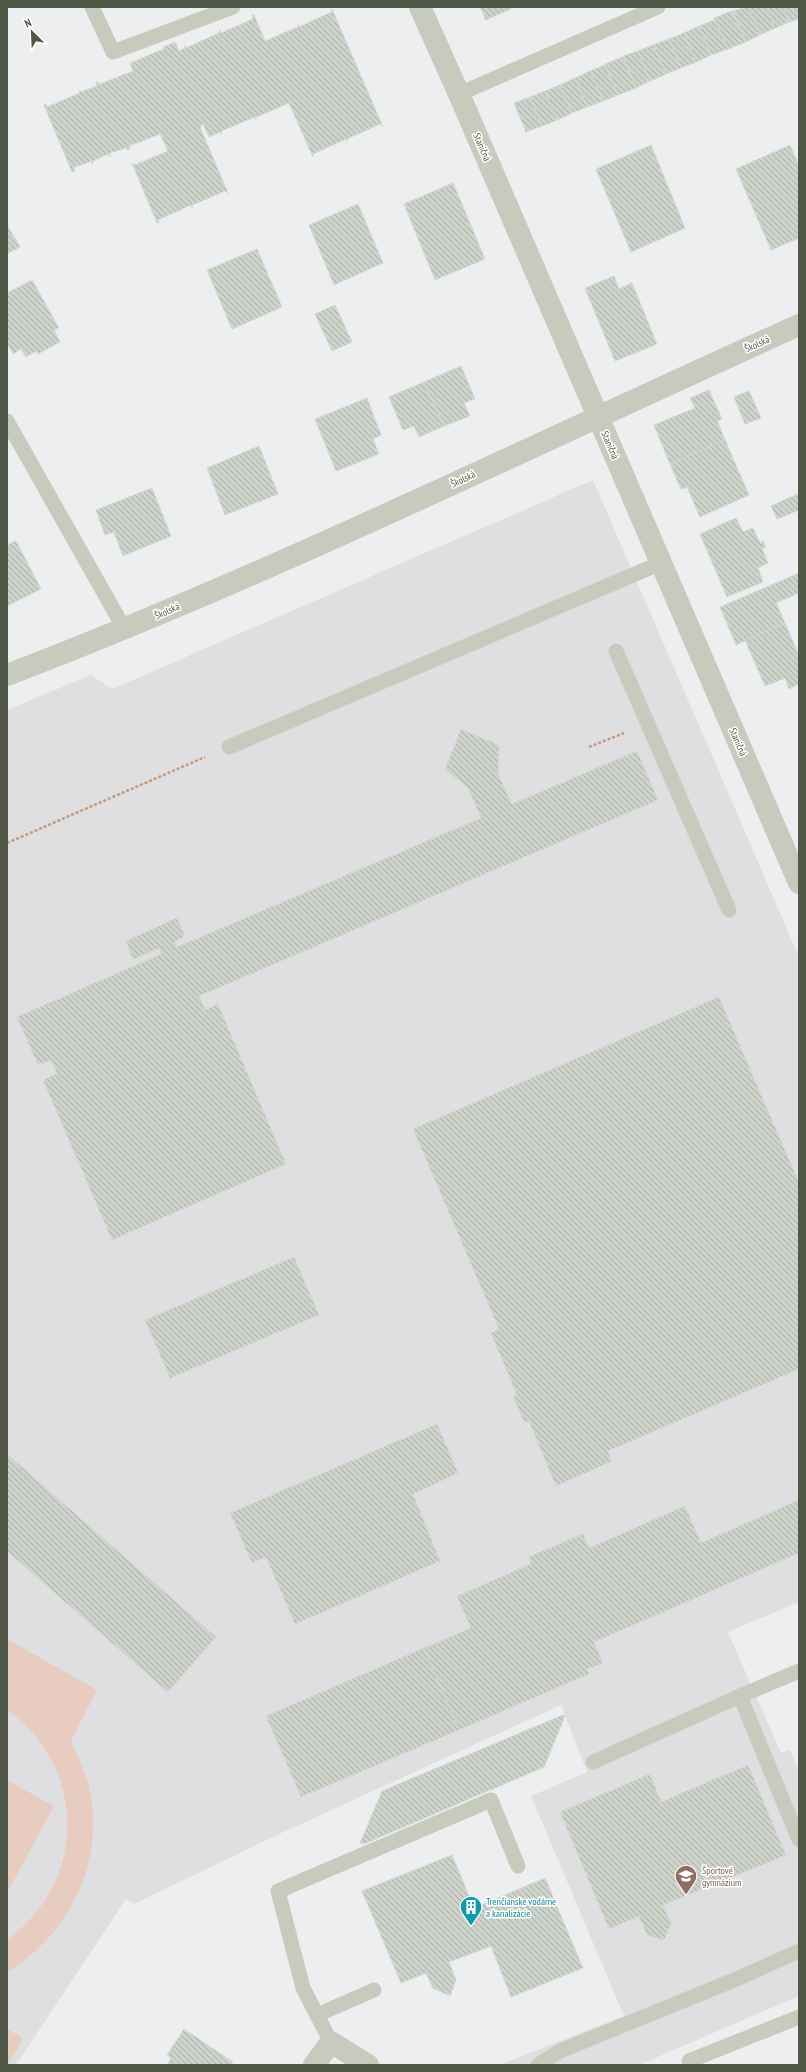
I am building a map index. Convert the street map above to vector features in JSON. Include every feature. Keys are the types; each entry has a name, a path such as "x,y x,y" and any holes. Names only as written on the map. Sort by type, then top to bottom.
{"street":[{"name":"Staničná","path":"420,7 459,94 799,883"},
{"name":"Školská","path":"7,675 125,630 342,535 598,416 799,325"},
{"path":"314,2065 331,2042 368,2065"}],"lane":[{"path":"92,7 113,52 233,7"},
{"path":"459,94 658,7"},
{"path":"7,421 125,630"},
{"path":"229,747 661,563"},
{"path":"616,651 729,910"},
{"path":"592,1762 799,1671"},
{"path":"740,1696 799,1840"},
{"path":"331,2042 303,1988 278,1891 491,1800 518,1866"},
{"path":"538,2065 560,2051 740,1978 799,1951"},
{"path":"317,2014 374,1990"},
{"path":"687,2064 799,2017"}],"path":[{"path":"589,747 648,724"},
{"path":"7,843 229,747"}],"shaded area":[{"path":"593,480 799,957 799,1602 728,1632 781,1753 790,1750 799,1771 799,1996 639,2065 499,2065 624,2016 531,1796 587,1772 561,1705 277,1835 134,1904 126,1899 16,2065 7,2065 7,710 91,675 112,689"},
{"path":"7,1639 97,1690 71,1741 85,1772 90,1792 93,1819 92,1845 86,1871 77,1895 64,1918 48,1938 29,1957 7,1972 7,1940 33,1916 52,1888 64,1857 67,1825 64,1793 52,1762 34,1734 7,1710"},
{"path":"7,1780 54,1806 7,1893"},
{"path":"7,2029 23,2038 8,2065 7,2065"}],"building":[{"path":"480,7 515,7 486,20"},
{"path":"748,7 760,35 746,42 733,11"},
{"path":"748,7 766,7 775,28 760,35"},
{"path":"766,7 783,7 789,22 775,28"},
{"path":"783,7 799,7 799,19 789,22"},
{"path":"332,9 383,127 380,124 347,139 347,142 346,139 313,154 313,157 289,103 256,117 256,120 255,117 221,131 221,135 220,132 209,137 203,124 200,127 228,193 225,191 192,205 192,208 191,205 158,220 159,223 157,223 132,163 135,165 168,151 160,134 129,146 130,149 127,150 126,148 110,153 110,157 108,154 93,161 92,164 91,161 73,168 75,171 72,172 44,105 46,104 47,107 80,93 79,90 81,92 97,86 96,82 99,82 100,84 133,71 130,63 164,49 163,47 175,42 179,51 185,48 185,45 186,48 219,33 220,30 221,33 253,19 252,15 254,15 265,41 298,27 298,23 299,27 332,12"},
{"path":"732,11 746,42 728,49 714,18"},
{"path":"714,18 728,49 711,55 699,26 714,20"},
{"path":"699,26 711,55 696,62 684,33"},
{"path":"684,33 696,62 681,68 669,39"},
{"path":"669,39 681,68 666,74 653,45"},
{"path":"653,45 666,74 650,81 638,51"},
{"path":"638,51 650,81 636,88 623,56"},
{"path":"623,57 636,88 618,95 605,64"},
{"path":"605,65 618,95 603,101 590,71"},
{"path":"590,71 603,101 587,107 575,78"},
{"path":"575,78 587,107 572,113 560,85"},
{"path":"560,85 572,113 557,120 545,91"},
{"path":"545,91 557,120 542,126 530,97"},
{"path":"530,97 542,126 526,132 514,103"},
{"path":"651,145 685,228 631,252 596,169"},
{"path":"790,145 799,166 799,238 771,250 736,169"},
{"path":"453,183 485,259 435,280 404,204"},
{"path":"358,204 383,263 334,285 309,225"},
{"path":"7,225 20,247 7,254"},
{"path":"257,249 282,307 232,329 207,270"},
{"path":"614,276 619,289 632,283 657,344 615,361 585,288"},
{"path":"32,280 59,328 54,330 60,342 38,354 36,351 26,357 21,349 13,354 7,343 7,293"},
{"path":"335,305 352,342 332,351 315,314"},
{"path":"461,366 475,399 464,403 470,416 444,426 424,382"},
{"path":"424,382 444,426 419,437 414,426 403,430 389,397"},
{"path":"709,390 722,419 717,421 725,440 670,464 654,425 695,408 690,398"},
{"path":"749,391 761,418 745,424 734,397"},
{"path":"367,398 381,435 373,439 379,454 336,471 315,419"},
{"path":"725,440 749,495 700,517 687,487 681,489 670,464"},
{"path":"259,446 278,494 225,515 207,468"},
{"path":"152,488 171,536 123,556 114,532 105,535 96,510"},
{"path":"798,494 799,510 777,519 771,506"},
{"path":"736,518 743,532 753,528 760,543 763,541 766,547 762,548 768,563 758,568 763,582 727,597 700,534"},
{"path":"16,541 41,589 7,606 7,545"},
{"path":"799,573 799,593 776,603 785,623 736,645 720,607"},
{"path":"785,623 799,656 799,684 789,689 785,678 765,686 745,640"},
{"path":"461,729 499,745 498,774 512,804 637,751 658,800 199,996 205,1010 218,1004 286,1164 112,1240 43,1080 57,1074 51,1060 38,1065 17,1017 161,954 159,948 133,960 126,941 177,918 185,936 174,942 177,947 481,818 468,788 445,769"},
{"path":"719,997 799,1183 799,1369 608,1451 612,1461 556,1486 529,1421 525,1423 513,1397 517,1395 491,1333 499,1329 413,1129"},
{"path":"294,1257 319,1315 170,1378 145,1320"},
{"path":"437,1424 458,1473 413,1494 440,1561 295,1624 266,1557 252,1563 230,1513"},
{"path":"7,1454 216,1637 168,1692 7,1551"},
{"path":"799,1500 799,1553 594,1642 603,1663 587,1669 589,1674 459,1730 424,1648 471,1628 457,1596 531,1564 529,1557 583,1534 589,1548 685,1506 701,1543"},
{"path":"424,1648 459,1730 301,1797 266,1716"},
{"path":"563,1715 565,1716 544,1767 364,1844 360,1843 382,1791"},
{"path":"748,1765 786,1855 663,1905 671,1924 664,1940 647,1935 639,1916 609,1929 560,1812 650,1774 661,1802"},
{"name":"Trenčianske vodárne a kanalizácie","path":"452,1855 474,1908 545,1878 583,1968 511,1997 491,1946 449,1962 456,1980 450,1996 433,1988 426,1973 401,1983 362,1891"},
{"path":"184,2029 233,2062 230,2065 167,2065 171,2058 167,2055"}],"place":[{"name":"Športové gymnázium","path":"686,1896"},
{"name":"Trenčianske vodárne a kanalizácie","path":"471,1926"}]}
